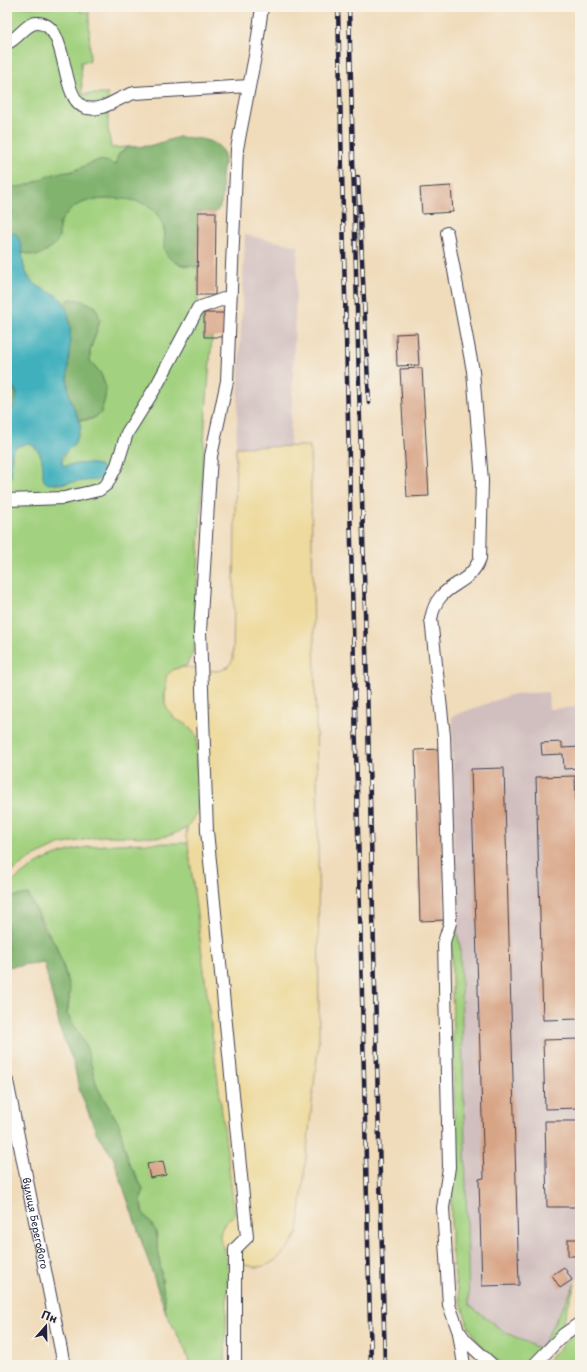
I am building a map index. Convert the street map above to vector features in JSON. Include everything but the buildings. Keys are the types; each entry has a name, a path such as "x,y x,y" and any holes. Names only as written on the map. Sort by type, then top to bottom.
{"street":[{"path":"235,1365 235,1249 247,1237 207,831 200,632 211,456 227,381 229,297 237,149 262,7"},
{"path":"7,43 15,40 29,26 37,23 46,26 54,34 59,46 76,101 85,108 97,109 125,95 135,93 249,86"},
{"path":"447,233 473,371 482,481 480,558 470,576 443,593 437,601 432,619 444,736 450,923 444,942 449,1167 443,1208 449,1305 458,1330 464,1365"},
{"path":"7,500 64,498 99,490 107,484 117,465 127,433 157,385 198,308 229,297"},
{"name":"вулиця Берегового","path":"7,1081 64,1365"},
{"path":"534,1365 580,1320"},
{"path":"458,1330 474,1351 492,1365"}],"shaded area":[{"path":"245,235 298,246 290,447 236,447"},
{"path":"578,658 580,658 580,1274 540,1349 503,1331 469,1305 460,947 455,920 452,716 513,694 548,692 549,709 579,707"}],"green space":[{"path":"7,7 81,7 81,12 89,12 90,61 81,62 82,94 108,94 108,127 111,148 128,147 118,155 116,166 96,161 70,172 58,173 25,186 13,187 7,185"},
{"path":"179,137 212,142 221,149 224,155 222,177 223,188 219,208 216,212 198,212 198,267 177,263 168,257 164,247 165,231 161,220 149,207 133,200 99,199 77,205 68,212 59,223 58,240 47,251 37,256 21,252 17,236 7,232 7,185 20,187 52,175 77,170 98,161 109,162 116,166 118,155 128,147 149,146"},
{"path":"117,198 140,202 153,210 162,222 165,239 176,263 185,266 198,267 198,308 204,313 204,337 212,337 205,424 194,650 186,666 174,669 164,692 165,705 175,719 186,724 197,736 198,810 187,828 171,835 161,837 103,836 59,845 33,857 7,875 7,484 11,476 12,451 16,447 28,443 36,449 43,462 43,477 54,485 81,481 105,472 102,468 93,464 65,466 62,464 66,452 77,439 79,434 79,420 89,420 96,417 103,405 105,392 104,381 99,371 90,361 90,351 100,320 84,301 70,299 64,304 57,297 35,284 28,276 21,252 37,256 58,237 60,225 64,216 70,209 77,205 95,200"},
{"path":"70,299 84,301 96,307 100,320 90,351 90,361 101,374 106,388 101,413 92,419 79,420 69,392 67,377 68,325 64,304"},
{"path":"7,383 16,394 16,403 7,415"},
{"path":"188,843 235,1215 223,1225 220,1234 228,1268 225,1365 190,1365 185,1349 166,1313 156,1231 142,1211 141,1200 143,1189 128,1161 119,1124 98,1089 80,1035 67,1014 69,999 68,984 58,952 28,894 7,904 8,886 30,869 54,856 86,847 103,845"},
{"path":"28,894 44,928 56,945 70,989 67,1014 86,1046 98,1089 119,1124 128,1161 143,1189 141,1200 142,1211 156,1231 166,1313 113,1157 97,1134 79,1089 74,1064 61,1032 44,962 7,967 7,904 12,897"},
{"path":"451,920 455,920 460,947 469,1305 503,1331 540,1349 575,1284 560,1332 532,1361 524,1365 505,1365 482,1348 468,1326 456,1285 451,1245 451,1200 455,1160"},
{"path":"580,1331 580,1365 543,1365 568,1339"}],"sand":[{"path":"310,446 318,822 319,1039 298,1232 282,1255 264,1266 258,1267 242,1264 228,1254 223,1247 221,1240 221,1233 225,1223 235,1215 188,843 186,838 187,828 198,810 197,736 186,724 175,719 165,705 166,677 170,672 183,667 215,671 222,670 228,666 233,659 236,447"}],"water":[{"path":"7,232 16,234 19,238 27,275 35,284 62,300 68,315 70,335 68,387 81,428 74,444 62,456 62,464 65,466 87,463 98,465 105,472 103,478 96,480 48,484 44,481 41,455 28,443 16,447 12,451 11,476 7,484 7,415 14,406 17,394 13,386 7,383"}],"railway":[{"path":"338,7 371,1365"},
{"path":"349,7 385,1365"},
{"path":"358,177 369,403"}]}
